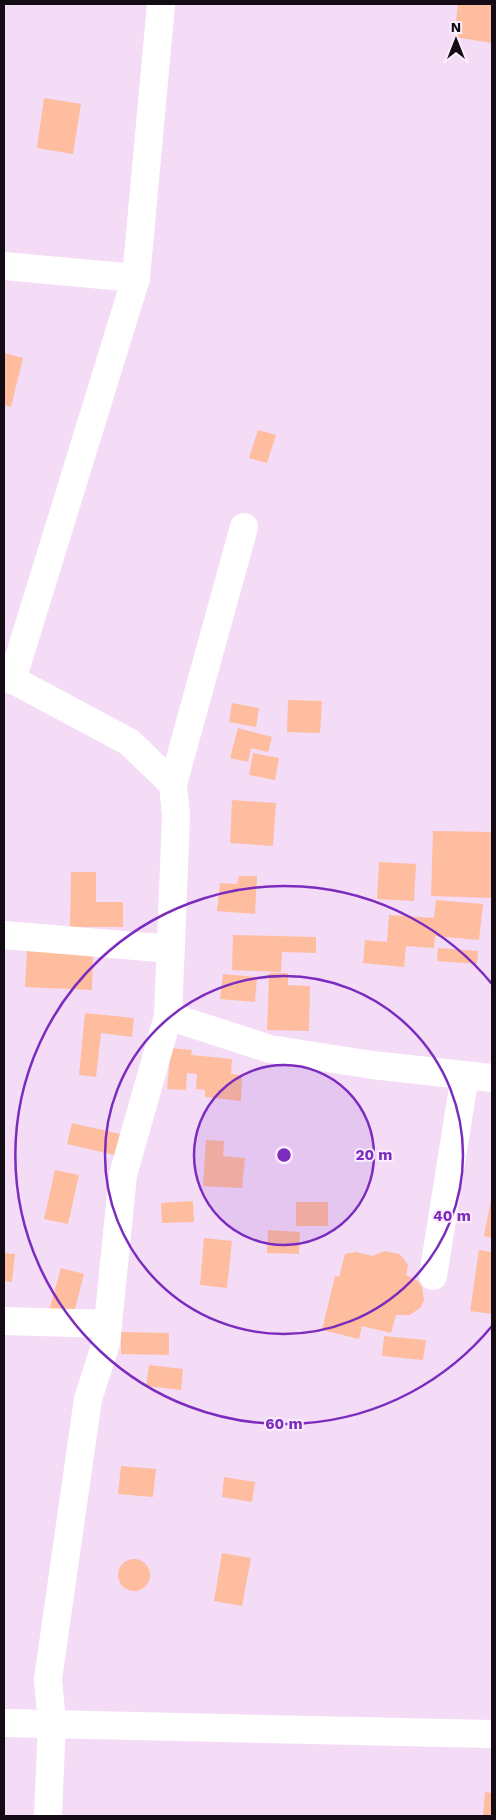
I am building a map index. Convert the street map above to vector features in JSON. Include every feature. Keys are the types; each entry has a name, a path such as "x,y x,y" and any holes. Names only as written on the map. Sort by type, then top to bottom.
{"street":[{"path":"161,4 136,278 8,678 129,742 173,784"},
{"path":"4,266 136,278"},
{"path":"48,1816 52,1723 48,1679 88,1399 106,1343 123,1175 168,1016 176,816 173,784 244,527"},
{"path":"4,935 171,949"},
{"path":"168,1016 270,1049 372,1065 492,1078"},
{"path":"433,1276 466,1076"},
{"path":"4,1321 108,1324"},
{"path":"4,1723 492,1734"}],"building":[{"path":"458,4 492,4 492,43 454,37"},
{"path":"44,98 81,104 73,154 37,148"},
{"path":"4,353 23,358 11,407 4,405"},
{"path":"258,430 276,435 267,463 249,458"},
{"path":"288,700 322,701 320,733 287,732"},
{"path":"232,703 259,708 256,727 229,722"},
{"path":"238,728 272,737 268,752 251,748 248,762 230,758"},
{"path":"253,753 279,758 275,780 249,775"},
{"path":"232,800 276,803 273,846 230,843"},
{"path":"433,831 492,832 492,898 431,896"},
{"path":"379,862 416,864 414,901 377,899"},
{"path":"71,872 96,872 96,902 123,902 123,927 70,927"},
{"path":"239,876 257,876 255,914 217,911 220,883 237,884"},
{"path":"436,900 483,904 479,940 435,936 434,948 406,946 404,967 363,963 365,940 387,942 389,915 434,918"},
{"path":"233,935 316,937 316,953 282,952 281,972 232,970"},
{"path":"438,948 478,951 477,964 437,961"},
{"path":"27,949 93,952 92,990 25,987"},
{"path":"269,973 288,973 288,985 310,986 309,1031 267,1030"},
{"path":"223,974 257,977 255,1002 220,999"},
{"path":"85,1013 134,1018 132,1037 101,1033 96,1077 79,1075"},
{"path":"171,1048 192,1050 191,1055 232,1059 231,1074 242,1075 241,1101 205,1097 205,1090 196,1089 197,1074 187,1073 186,1090 167,1089"},
{"path":"72,1123 120,1134 115,1155 67,1144"},
{"path":"206,1140 224,1141 223,1156 245,1158 242,1188 203,1186"},
{"path":"55,1170 79,1175 68,1224 44,1219"},
{"path":"492,1199 492,1238 484,1236"},
{"path":"193,1201 194,1222 162,1223 161,1203"},
{"path":"296,1202 328,1202 328,1226 296,1226"},
{"path":"268,1230 300,1232 299,1254 267,1253"},
{"path":"204,1238 232,1241 227,1288 200,1285"},
{"path":"479,1250 492,1252 492,1314 470,1311"},
{"path":"385,1251 399,1254 408,1265 406,1275 418,1281 422,1287 424,1300 421,1307 410,1315 396,1315 391,1333 362,1326 359,1339 322,1330 335,1276 339,1277 345,1254 356,1252 372,1256"},
{"path":"4,1253 15,1254 12,1282 4,1281"},
{"path":"61,1268 84,1274 73,1317 49,1311"},
{"path":"121,1332 169,1333 169,1355 121,1354"},
{"path":"384,1336 426,1340 423,1360 382,1356"},
{"path":"149,1365 183,1369 181,1390 146,1386"},
{"path":"121,1466 156,1469 153,1497 118,1494"},
{"path":"224,1477 255,1482 252,1502 222,1497"},
{"path":"222,1553 251,1558 242,1606 214,1601"},
{"path":"134,1559 140,1560 145,1564 149,1569 149,1581 145,1586 140,1590 134,1591 128,1590 123,1586 119,1581 118,1575 119,1569 123,1564 128,1560"},
{"path":"485,1792 492,1793 492,1816 483,1816"}]}
